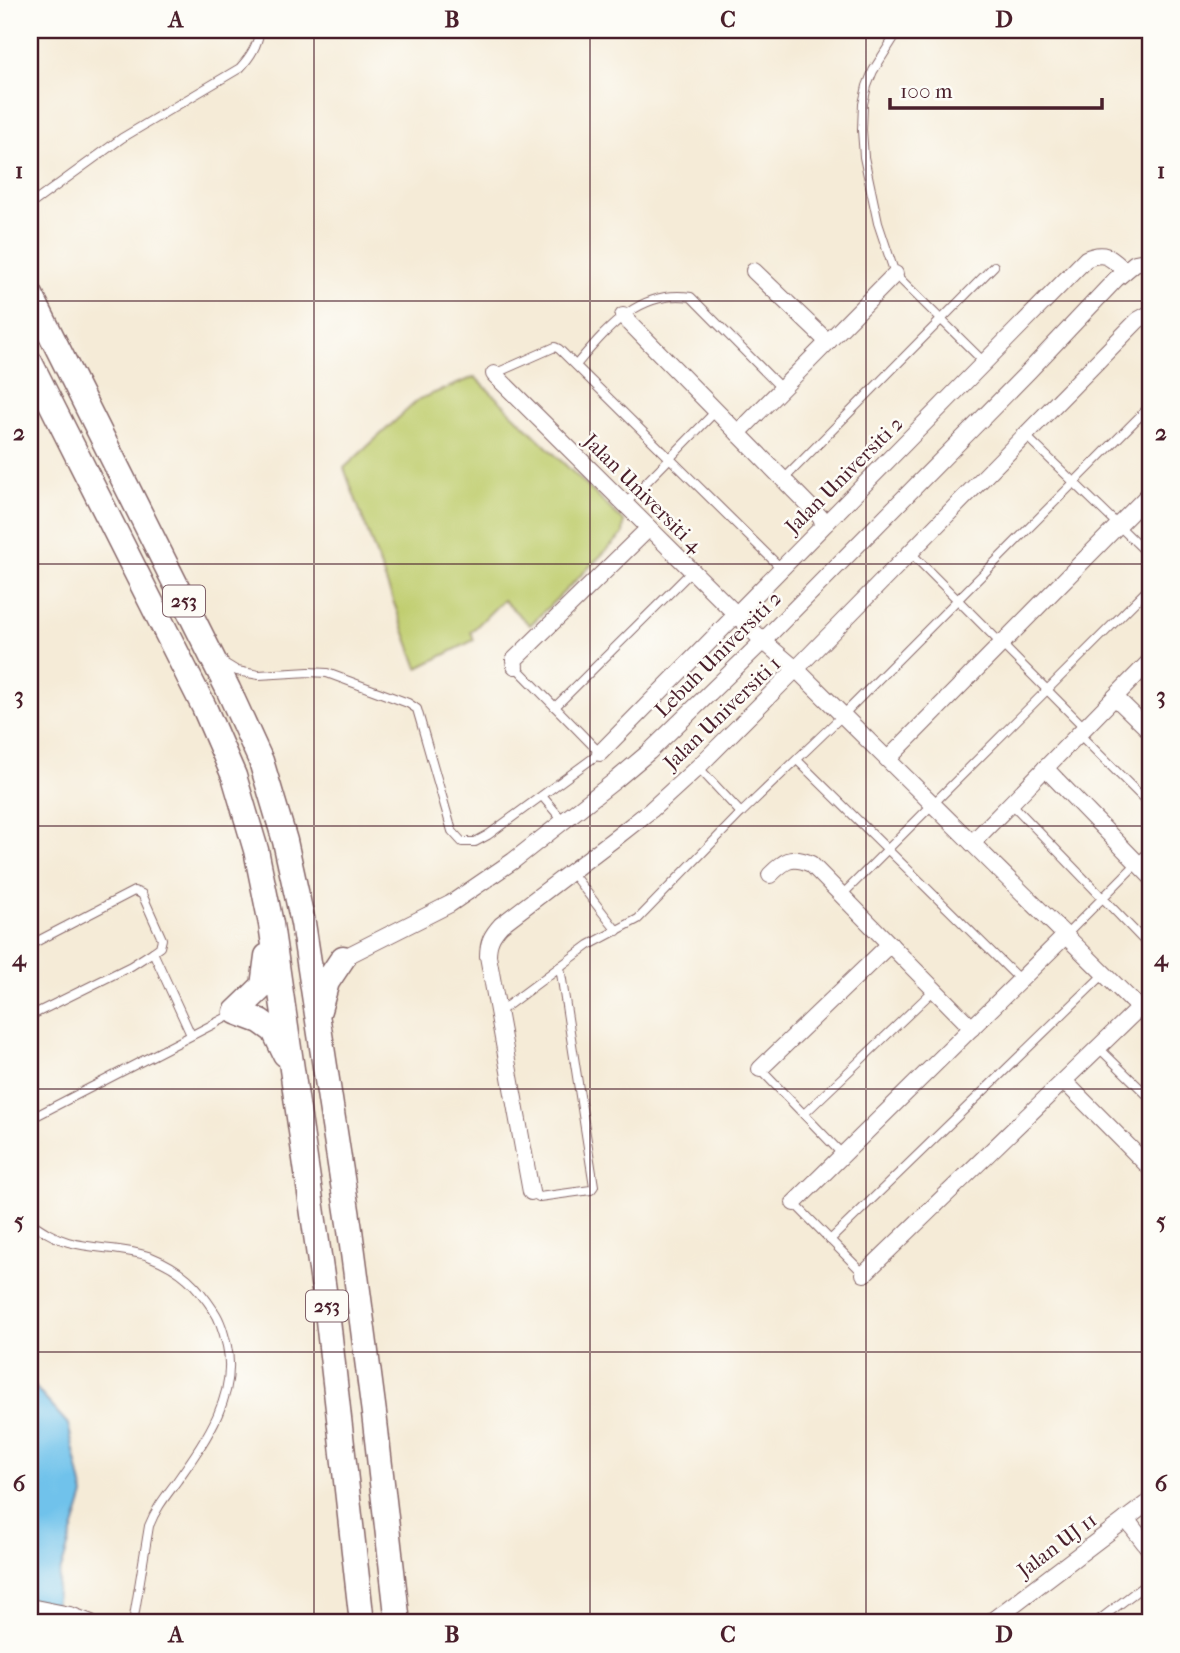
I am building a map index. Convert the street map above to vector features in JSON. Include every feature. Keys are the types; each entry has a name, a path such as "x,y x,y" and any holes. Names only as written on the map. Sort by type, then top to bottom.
{"main road":[{"name":"253","path":"30,293 261,761 285,841 303,923 290,985 291,1066 327,1311 358,1618"},
{"name":"253","path":"30,362 204,707 234,776 256,849 271,924 290,985 317,1016 350,1230 398,1623"},
{"path":"303,923 321,941 348,956 327,982 317,1016"},
{"path":"271,924 263,986 236,1012 260,1021 274,1031 291,1066"}],"street":[{"name":"Jalan Universiti 2","path":"600,752 1086,259 1105,255 1125,271"},
{"path":"1125,271 1135,263 1150,260"},
{"path":"754,271 828,342"},
{"name":"Lebuh Universiti 2","path":"290,985 450,904 564,822 649,752 964,438 1125,271"},
{"path":"738,433 895,274"},
{"path":"623,316 826,523"},
{"name":"Jalan Universiti 1","path":"531,1192 488,956 488,944 493,933 650,810 698,767 1138,320 1149,316"},
{"name":"Jalan Universiti 4","path":"494,374 736,615 796,669 1145,1014"},
{"path":"888,759 1150,493"},
{"path":"515,666 514,660 649,528"},
{"path":"972,843 1150,661"},
{"path":"1115,697 1150,731"},
{"path":"1045,768 1150,876"},
{"path":"770,875 791,859 811,863 972,1028"},
{"path":"794,1203 1066,936"},
{"path":"760,1069 890,944"},
{"path":"864,1274 1099,1048 1145,1014"},
{"path":"1064,1081 1150,1168"},
{"name":"Jalan UJ 11","path":"989,1623 1007,1618 1150,1501"},
{"path":"1126,1519 1150,1550"},
{"path":"30,1607 70,1615 91,1623"}],"lane":[{"path":"30,205 122,138 240,68 251,56 260,30"},
{"path":"895,30 895,36 873,71 863,104 864,157 885,248 895,274 984,362"},
{"path":"783,480 994,266"},
{"path":"576,365 611,325 623,316 649,301 680,295 691,297 782,388"},
{"path":"494,374 555,347 559,349 781,569"},
{"path":"499,1012 596,941 638,919 1150,405"},
{"path":"625,504 716,411"},
{"path":"1025,435 1150,556"},
{"path":"911,553 1047,690 1150,805"},
{"path":"555,707 692,571"},
{"path":"842,895 1150,587"},
{"path":"210,653 237,671 259,675 327,673 408,703 417,709 452,831 462,842 475,842 488,835 600,752 515,666"},
{"path":"797,760 1020,980"},
{"path":"698,767 741,813"},
{"path":"542,796 564,822"},
{"path":"1012,803 1150,947"},
{"path":"1066,936 1150,850"},
{"path":"571,872 617,931"},
{"path":"30,945 134,891 142,894 162,939 160,947 131,966 30,1016"},
{"path":"153,952 191,1035"},
{"path":"531,1192 539,1197 591,1190 594,1186 560,967"},
{"path":"830,1240 1104,974"},
{"path":"804,1114 934,990"},
{"path":"30,1119 258,1001"},
{"path":"1099,1048 1150,1098"},
{"path":"760,1069 843,1155"},
{"path":"794,1203 864,1274"},
{"path":"30,1222 52,1236 69,1242 141,1253 172,1267 188,1278 203,1294 219,1318 225,1337 230,1359 229,1385 221,1408 191,1461 154,1513 149,1526 133,1623"},
{"path":"1095,1623 1150,1580"}],"green space":[{"path":"475,377 624,522 623,534 530,625 503,600 471,632 474,640 418,668 344,468 419,399"}],"water":[{"path":"30,1382 68,1424 84,1495 59,1576 53,1623 30,1623"}]}
